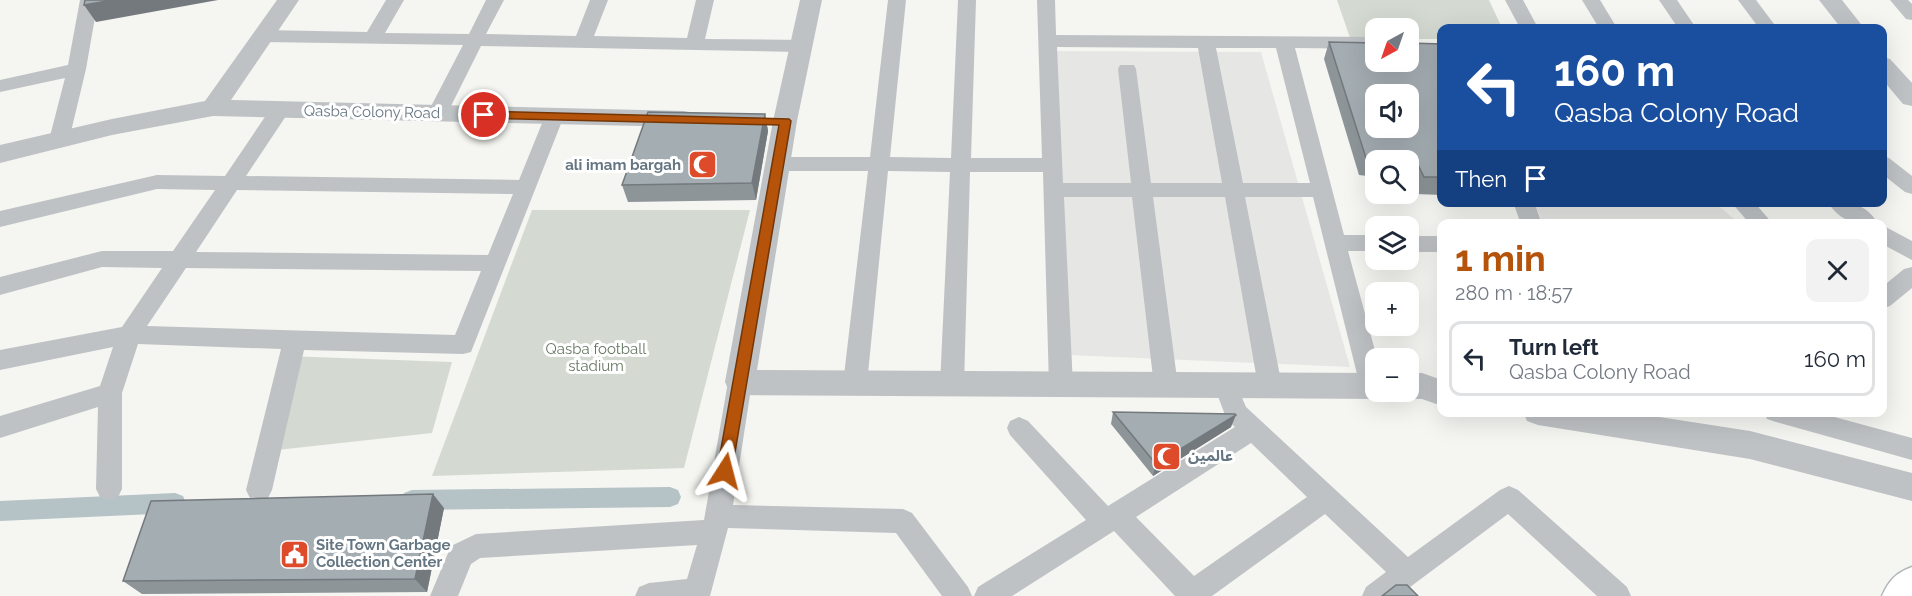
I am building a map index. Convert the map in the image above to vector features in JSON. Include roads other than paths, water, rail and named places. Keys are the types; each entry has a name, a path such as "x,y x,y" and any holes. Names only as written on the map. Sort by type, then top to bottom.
{"main road":[{"path":"1902,596 1912,586"}],"street":[{"path":"59,140 77,69 89,0"},
{"path":"213,108 288,0"},
{"path":"373,38 394,0"},
{"path":"438,114 495,0"},
{"path":"583,42 599,0"},
{"path":"694,44 705,0"},
{"path":"649,596 697,594 716,524 777,164 774,121 801,46 811,0"},
{"path":"855,384 897,0"},
{"path":"952,385 967,0"},
{"path":"1046,0 1061,386"},
{"path":"1514,0 1527,24"},
{"path":"1591,0 1606,24"},
{"path":"1668,0 1684,24"},
{"path":"1747,0 1765,24"},
{"path":"1830,0 1850,24"},
{"path":"1899,0 1912,15"},
{"path":"263,36 801,46"},
{"path":"1047,41 1365,43"},
{"path":"1206,42 1270,386"},
{"path":"1284,42 1365,352"},
{"path":"0,86 77,69"},
{"path":"1127,69 1166,386"},
{"path":"1887,70 1912,98"},
{"name":"Qasba Colony Road","path":"0,154 213,108 704,120"},
{"path":"109,489 110,393 129,335 280,110"},
{"path":"0,360 129,335 463,345 554,116"},
{"path":"777,164 1052,165"},
{"path":"1887,167 1912,187"},
{"path":"0,219 157,182 526,186"},
{"path":"1053,190 1322,190"},
{"path":"1746,207 1758,219"},
{"path":"1846,207 1861,219"},
{"path":"1887,236 1912,252"},
{"path":"1336,243 1365,243"},
{"path":"1419,244 1437,244"},
{"path":"0,286 102,259 496,263"},
{"path":"1887,296 1912,275"},
{"path":"259,490 295,340"},
{"path":"740,382 1061,386 1365,386"},
{"path":"1226,386 1236,413 1406,573"},
{"path":"0,427 110,393"},
{"path":"1570,417 1750,445 1912,487"},
{"path":"1794,417 1912,449"},
{"path":"1019,428 1190,595 1326,498"},
{"path":"988,596 1253,429"},
{"path":"1376,596 1509,498 1617,596"},
{"path":"444,596 461,555 476,546 716,524 903,520 958,596"}],"waterway":[{"path":"412,500 670,497"},
{"path":"0,511 175,503"}],"place":[{"name":"ali imam bargah","path":"702,165"},
{"name":"عالمین","path":"1167,456"},
{"name":"Site Town Garbage Collection Center","path":"295,554"}],"park label":[{"name":"Qasba football stadium","path":"596,358"}]}
